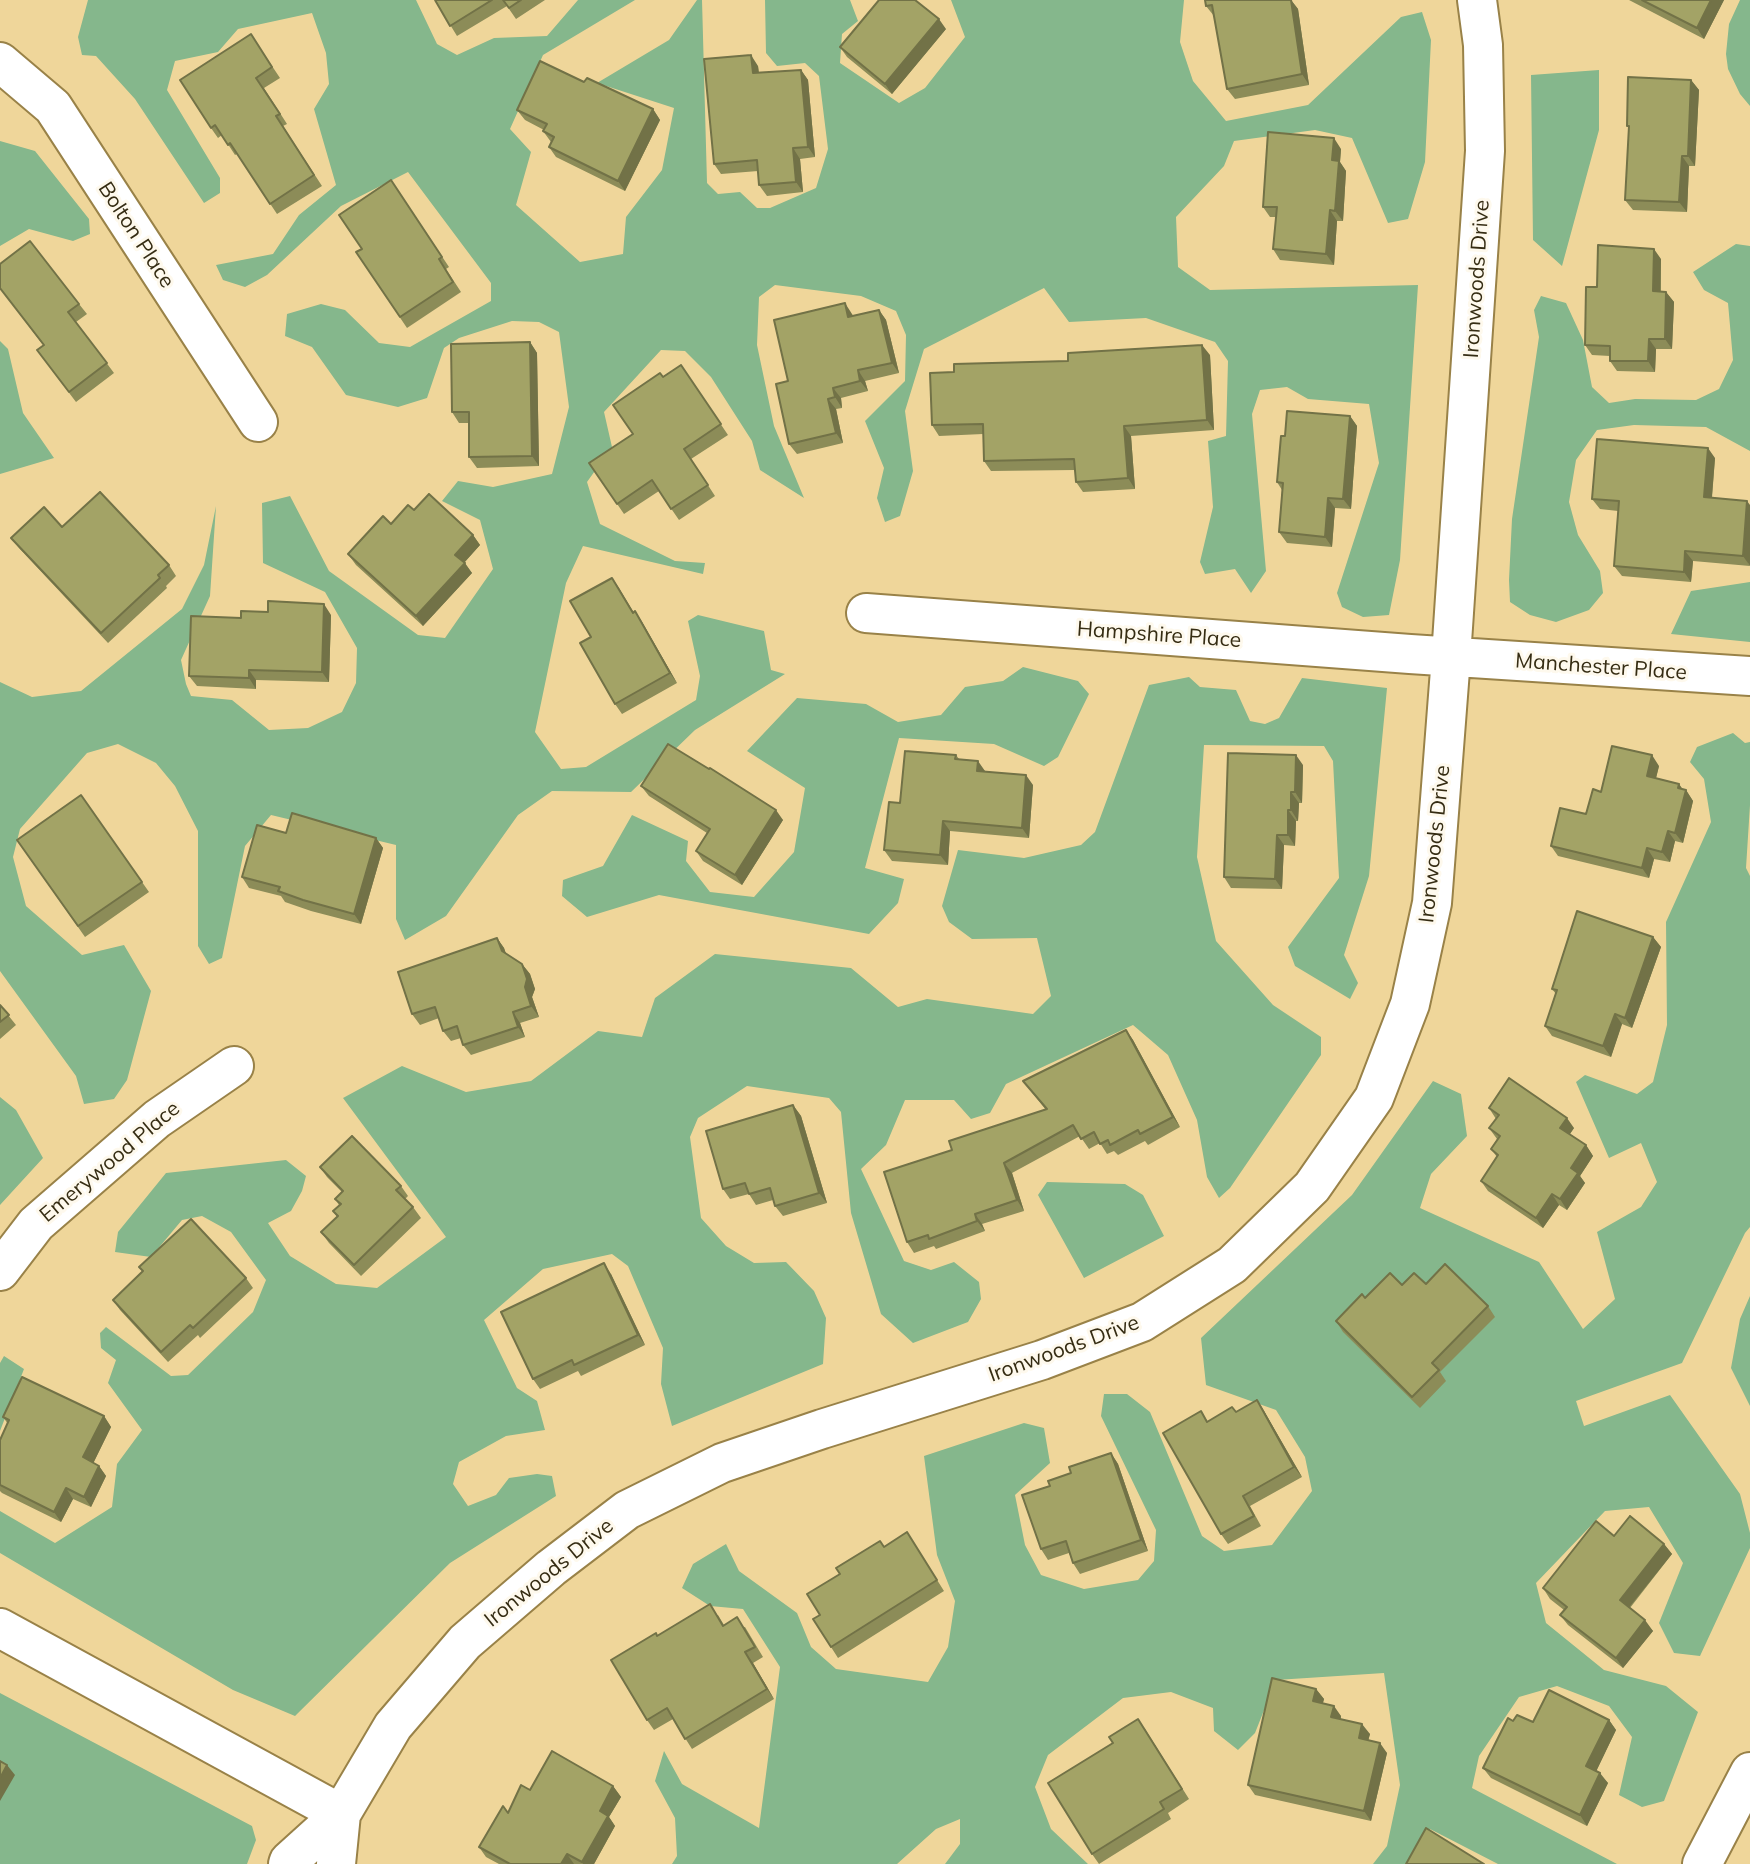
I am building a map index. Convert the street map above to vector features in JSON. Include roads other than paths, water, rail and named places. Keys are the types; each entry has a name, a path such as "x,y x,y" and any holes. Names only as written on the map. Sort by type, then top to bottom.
{"street":[{"name":"Ironwoods Drive","path":"288,1864 341,1814 393,1726 465,1642 551,1569 627,1510 723,1462 1042,1360 1142,1322 1232,1265 1312,1187 1374,1098 1410,1004 1432,903 1485,151 1483,45 1477,0"},
{"name":"Bolton Place","path":"0,62 53,107 258,422"},
{"name":"Hampshire Place","path":"866,613 1451,657"},
{"name":"Manchester Place","path":"1451,657 1750,676"},
{"name":"Emerywood Place","path":"0,1271 36,1224 157,1119 234,1066"},
{"path":"0,1628 341,1814"},
{"path":"1702,1864 1750,1772"},
{"name":"Ironwoods Drive","path":"336,1864 341,1814"}]}
